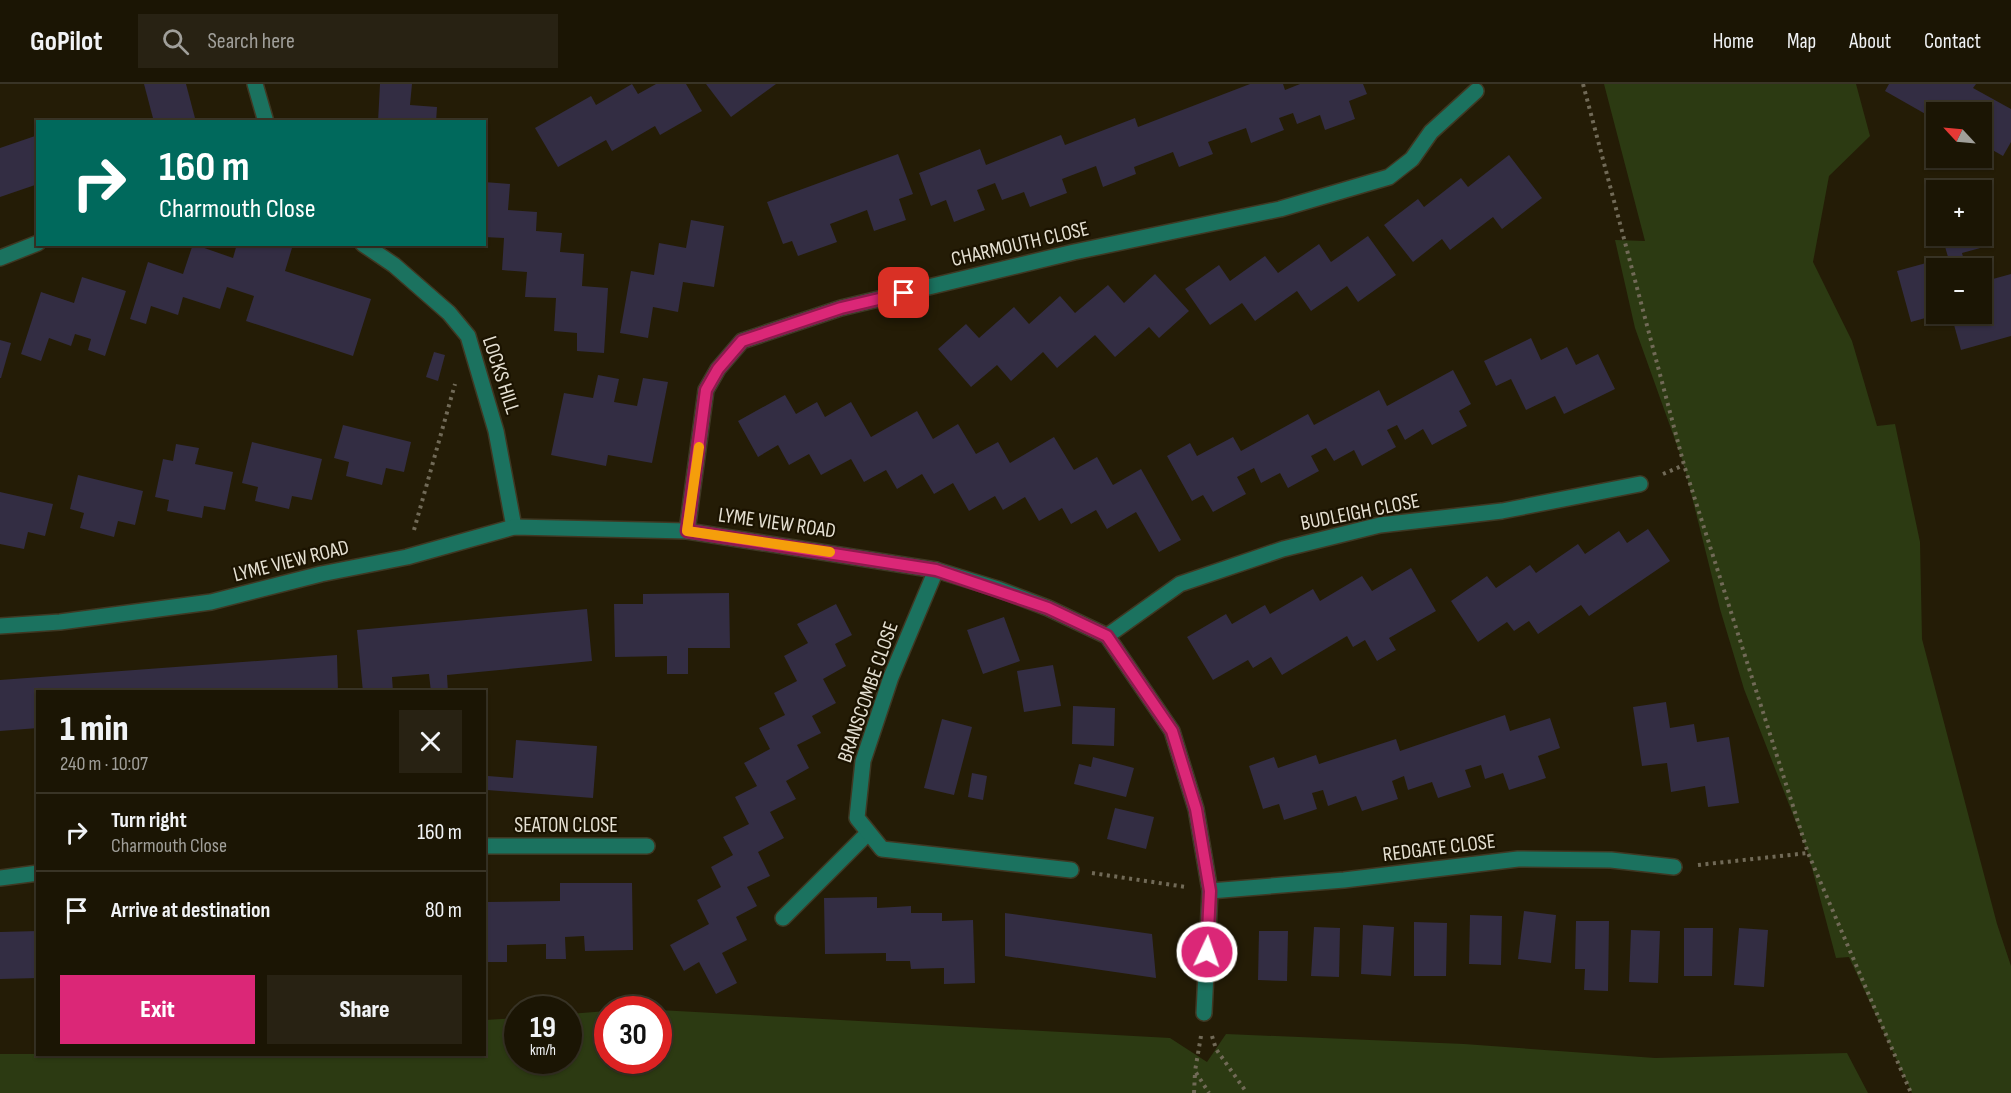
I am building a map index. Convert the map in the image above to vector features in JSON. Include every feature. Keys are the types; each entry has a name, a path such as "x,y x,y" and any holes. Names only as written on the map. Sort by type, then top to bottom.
{"street":[{"path":"255,84 265,120"},
{"name":"CHARMOUTH CLOSE","path":"687,531 706,390 718,369 742,341 841,308 1074,252 1280,209 1389,177 1412,159 1431,132 1476,92"},
{"path":"0,258 36,244"},
{"name":"LOCKS HILL","path":"366,246 401,272 448,313 468,336 496,431 514,527"},
{"name":"BUDLEIGH CLOSE","path":"1107,636 1180,584 1283,549 1380,525 1502,511 1640,484"},
{"name":"LYME VIEW ROAD","path":"0,626 60,622 211,602 321,574 407,556 514,527 687,531 936,570 1038,604 1107,636"},
{"name":"BRANSCOMBE CLOSE","path":"868,833 857,818 863,761 891,677 936,570"},
{"path":"1107,636 1172,731 1196,809 1210,891 1204,1013"},
{"path":"783,918 868,833 882,849 1071,870"},
{"name":"SEATON CLOSE","path":"486,846 647,846"},
{"name":"REDGATE CLOSE","path":"1210,891 1344,880 1518,859 1611,860 1674,867"},
{"path":"0,878 36,873"}],"path":[{"path":"1583,84 1684,465 1808,853 1911,1093"},
{"path":"407,556 456,380"},
{"path":"1674,867 1808,853"},
{"path":"1071,870 1210,891"},
{"path":"1194,1093 1204,1013"},
{"path":"1204,1013 1216,1049 1247,1093"},
{"path":"1195,1071 1209,1093"}],"green space":[{"path":"1604,84 1856,84 1870,136 1829,176 1813,262 1852,341 1877,426 1895,424 1920,542 1922,639 1997,924 2011,966 2011,1093 1912,1093 1849,957 1836,958 1808,853 1744,689 1720,609 1684,465 1635,328 1615,240 1645,241"},
{"path":"672,1011 1170,1038 1207,1062 1226,1034 1464,1044 1655,1058 1847,1053 1868,1093 0,1093 0,1054 36,1054 36,1056 486,1056 486,1020 504,1019 504,1074 582,1074 582,1013 594,1012 594,1074 672,1074"}],"building":[{"path":"144,84 186,84 195,120 153,120"},
{"path":"380,84 412,84 410,105 437,107 436,120 378,120"},
{"path":"632,84 638,94 656,84 686,84 702,111 660,135 655,126 612,151 606,140 558,167 535,128 591,96 596,105"},
{"path":"706,84 776,84 731,117"},
{"path":"1250,84 1283,84 1285,90 1300,84 1363,84 1367,94 1349,101 1355,119 1325,130 1320,115 1297,124 1293,113 1279,118 1284,130 1251,143 1246,128 1208,142 1213,154 1179,167 1173,152 1134,167 1136,174 1103,187 1096,166 1062,179 1067,193 1030,207 1024,192 1002,200 995,183 977,190 985,210 954,222 946,200 931,206 919,173 980,149 986,165 1061,135 1065,145 1135,118 1138,127"},
{"path":"1889,84 1976,84 1973,88 2011,109 2011,142 2003,156 1992,150 1992,102 1926,102 1926,114 1885,91"},
{"path":"36,136 36,185 0,197 0,148"},
{"path":"898,154 913,194 899,199 906,220 874,231 867,210 830,224 837,242 798,256 792,241 783,244 767,202"},
{"path":"1509,155 1542,198 1502,229 1493,217 1450,250 1442,239 1413,262 1384,225 1418,199 1424,207 1461,178 1468,187"},
{"path":"486,182 510,184 508,210 537,212 536,231 562,233 560,252 584,254 582,286 608,288 604,353 577,351 577,333 554,331 556,298 525,297 527,272 502,270 504,238 486,237"},
{"path":"691,220 724,226 714,287 683,282 678,312 653,307 648,338 620,333 631,271 654,275 659,243 686,248"},
{"path":"1368,236 1396,275 1358,302 1347,286 1311,311 1297,291 1255,321 1242,303 1210,325 1185,289 1219,265 1230,281 1265,256 1278,273 1319,244 1331,262"},
{"path":"192,246 199,246 233,258 236,246 286,246 292,248 285,271 371,299 353,356 246,321 254,296 227,287 220,309 183,297 178,315 151,306 146,324 130,319 148,262 183,274"},
{"path":"1945,246 1984,246 1962,253 1963,258 1944,258 1948,257"},
{"path":"1926,263 1926,318 1911,322 1897,271"},
{"path":"1155,274 1189,311 1159,338 1149,327 1115,357 1095,335 1057,368 1043,352 1011,381 997,365 971,387 938,349 966,324 979,338 1014,307 1029,324 1060,296 1075,313 1108,285 1124,303"},
{"path":"2011,274 2011,336 1961,350 1954,324 1992,324 1992,279"},
{"path":"82,277 126,291 105,356 88,350 91,339 75,334 71,346 49,338 41,361 21,354 41,292 74,303"},
{"path":"1531,338 1541,360 1567,347 1576,365 1598,354 1615,389 1564,414 1555,396 1526,410 1511,379 1496,386 1484,361"},
{"path":"0,340 11,343 1,378 0,378"},
{"path":"434,352 445,355 438,381 426,377"},
{"path":"1453,370 1471,404 1459,411 1467,426 1432,445 1423,429 1405,440 1397,425 1387,430 1396,447 1362,466 1354,450 1334,461 1326,448 1311,456 1319,471 1288,488 1280,473 1261,483 1254,468 1237,477 1246,494 1213,512 1203,495 1192,501 1167,456 1190,443 1197,456 1233,437 1241,451 1308,414 1314,425 1379,390 1387,406"},
{"path":"598,375 619,379 614,402 637,406 643,378 668,382 652,463 608,455 606,466 551,455 564,393 593,398"},
{"path":"785,395 796,414 817,402 825,417 851,402 871,437 917,411 933,439 958,424 976,454 998,442 1010,463 1054,437 1074,470 1097,457 1113,485 1141,469 1181,540 1159,552 1136,512 1107,529 1096,510 1071,524 1062,508 1039,521 1025,497 1003,510 995,496 969,511 953,483 934,494 922,474 897,489 886,470 864,482 851,459 821,475 809,454 789,465 778,445 758,457 738,421"},
{"path":"343,425 411,442 404,472 386,468 382,485 346,476 349,462 334,458"},
{"path":"252,442 322,459 312,500 292,496 289,509 255,501 258,487 242,483"},
{"path":"176,444 199,448 195,464 233,472 225,510 204,506 202,518 167,511 169,500 155,497 163,459 173,461"},
{"path":"78,475 143,491 135,525 118,521 114,537 80,528 84,513 70,509"},
{"path":"0,492 53,504 45,536 28,532 24,549 0,544"},
{"path":"1648,529 1670,561 1589,616 1581,605 1538,634 1529,621 1514,631 1507,622 1478,642 1451,601 1487,576 1496,588 1530,565 1536,573 1578,544 1585,554 1619,531 1627,543"},
{"path":"1411,568 1436,611 1389,638 1396,650 1377,661 1365,640 1353,647 1347,636 1282,675 1271,657 1253,668 1248,660 1213,680 1187,637 1226,614 1232,624 1265,605 1270,614 1313,589 1320,601 1362,576 1372,591"},
{"path":"729,593 730,648 688,648 688,674 667,674 667,656 615,657 614,604 643,604 643,594"},
{"path":"836,604 852,635 835,644 846,666 823,679 836,703 812,716 821,733 797,745 809,768 786,781 796,799 770,812 784,838 758,852 770,876 747,887 757,906 736,917 747,940 722,953 737,983 716,994 699,962 684,971 670,945 709,924 697,900 721,887 711,867 733,855 723,837 749,824 735,797 757,786 744,763 770,749 759,728 785,715 774,693 797,681 784,656 808,643 797,624"},
{"path":"587,609 592,661 447,675 448,690 431,690 429,674 392,677 393,690 363,690 357,630"},
{"path":"1004,617 1020,661 983,674 967,630"},
{"path":"337,655 338,690 36,690 36,728 0,731 0,680"},
{"path":"1053,665 1061,706 1024,712 1017,671"},
{"path":"1666,702 1670,728 1694,724 1697,742 1729,737 1739,803 1708,807 1705,786 1671,792 1667,763 1642,766 1633,707"},
{"path":"1073,706 1115,708 1114,746 1072,744"},
{"path":"1505,715 1510,731 1550,718 1560,748 1538,756 1546,778 1509,790 1503,773 1485,779 1481,765 1465,770 1471,787 1438,798 1432,782 1408,790 1404,776 1392,781 1398,799 1362,811 1356,796 1328,806 1323,790 1312,793 1317,809 1284,820 1279,804 1263,809 1249,766 1274,757 1278,768 1316,755 1319,764 1396,739 1400,751"},
{"path":"942,719 972,727 954,795 924,788"},
{"path":"516,740 597,746 593,798 487,790 488,776 513,778"},
{"path":"1093,757 1134,768 1126,797 1074,784 1079,764 1091,767"},
{"path":"972,773 987,776 983,800 968,797"},
{"path":"1115,808 1154,817 1146,849 1107,839"},
{"path":"560,883 632,883 633,950 585,951 584,936 565,937 566,959 546,959 546,944 507,945 507,962 487,962 486,902 560,901"},
{"path":"877,897 877,908 911,906 911,913 942,913 942,921 973,920 975,983 944,984 944,968 911,969 910,961 886,961 886,953 825,954 824,898"},
{"path":"1524,911 1556,915 1551,963 1518,959"},
{"path":"1005,913 1152,934 1156,978 1005,956"},
{"path":"1470,915 1502,916 1501,965 1469,964"},
{"path":"1576,921 1609,921 1608,991 1584,990 1585,969 1575,969"},
{"path":"1414,922 1447,923 1446,976 1414,976"},
{"path":"1363,925 1394,927 1391,976 1361,974"},
{"path":"1314,927 1340,928 1339,977 1311,976"},
{"path":"1684,928 1713,928 1712,976 1684,976"},
{"path":"1739,928 1768,930 1764,987 1734,985"},
{"path":"1631,930 1660,931 1658,983 1629,982"},
{"path":"36,931 36,978 0,979 0,932"},
{"path":"1259,931 1288,931 1287,981 1258,980"}],"slow traffic":[{"path":"699,447 687,531 830,552"}],"route":[{"path":"904,293 841,308 742,341 718,369 706,390 687,531 874,558 936,570 998,589 1048,608 1107,636 1172,731 1196,809 1210,891 1207,952"}]}
